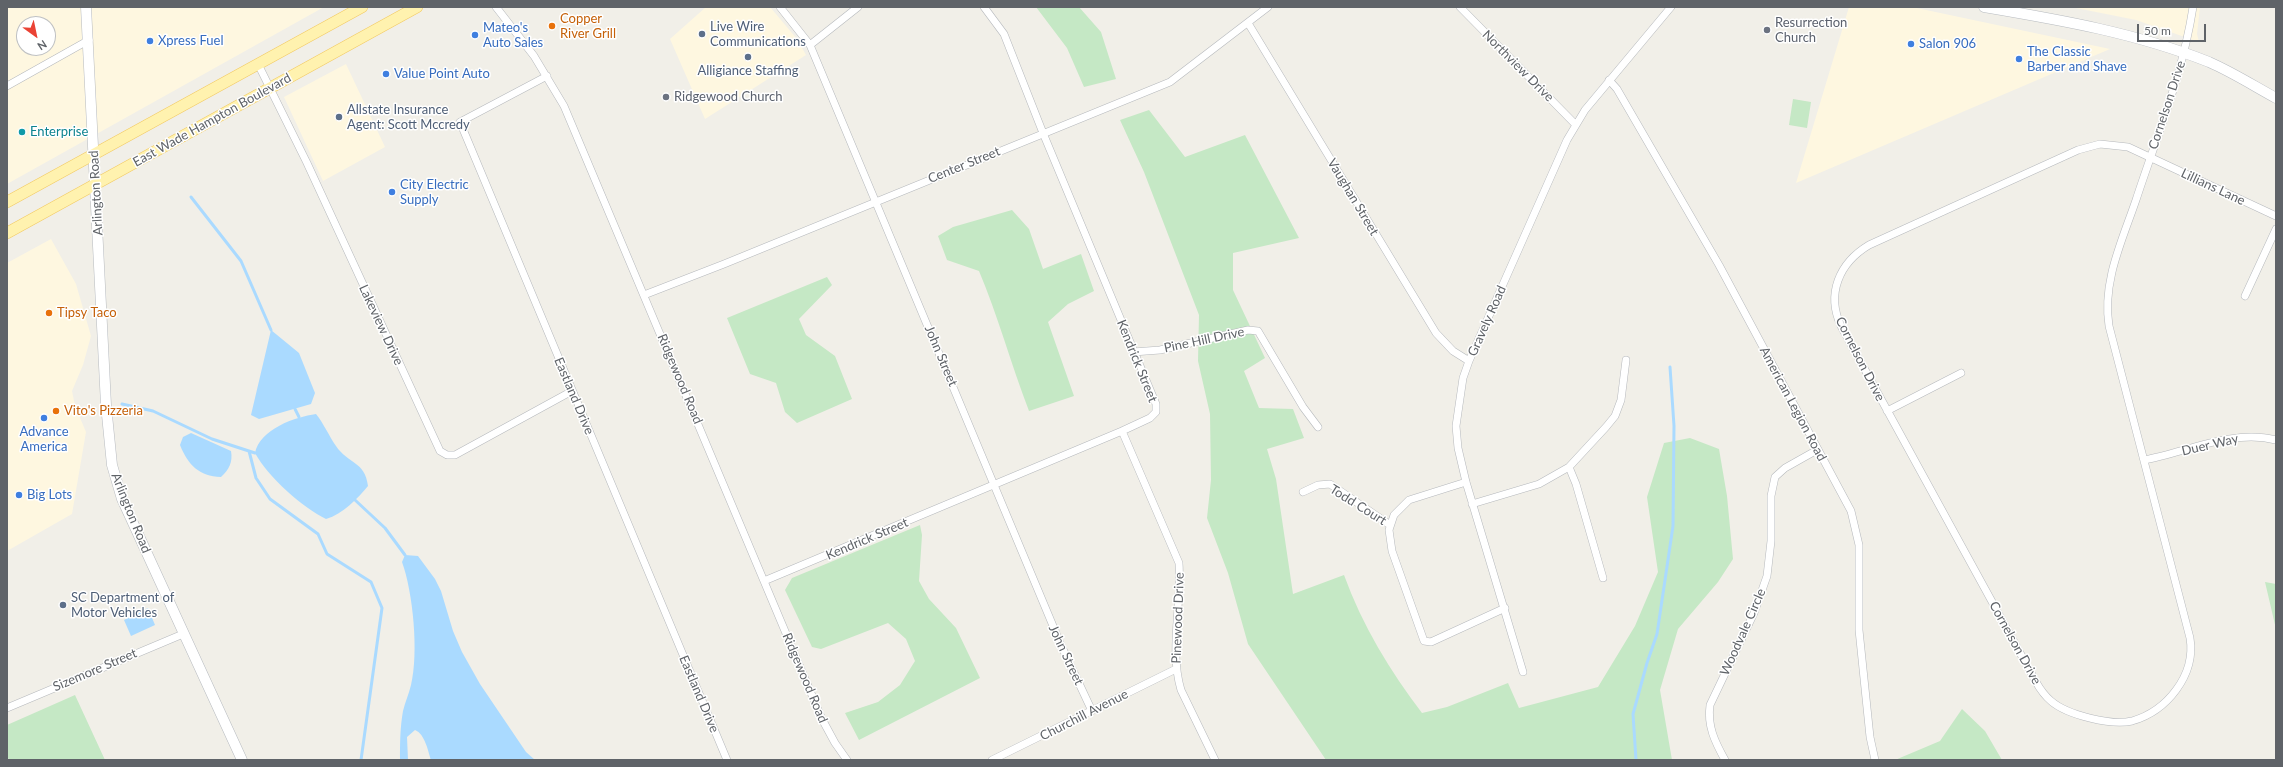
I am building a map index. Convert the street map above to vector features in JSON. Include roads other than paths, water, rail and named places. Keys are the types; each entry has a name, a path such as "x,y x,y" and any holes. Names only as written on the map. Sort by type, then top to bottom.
{"main road":[{"name":"East Wade Hampton Boulevard","path":"7,202 362,7"},
{"name":"East Wade Hampton Boulevard","path":"7,233 417,7"},
{"path":"1984,7 2101,28 2184,53 2210,63 2276,98"},
{"name":"Arlington Road","path":"84,10 89,40 106,405 112,465 127,510 242,760"}],"street":[{"name":"Ridgewood Road","path":"496,7 520,36 547,76 564,106 828,731 847,760"},
{"name":"John Street","path":"780,7 810,45 1061,645 1092,711"},
{"path":"810,45 858,7"},
{"name":"Kendrick Street","path":"764,582 1122,431 1154,416 1157,408 1042,133 1004,34 984,7"},
{"name":"Center Street","path":"644,295 1170,82 1268,7"},
{"name":"Northview Drive","path":"1460,7 1576,125"},
{"name":"Gravely Road","path":"1523,672 1505,608 1472,504 1458,448 1456,426 1463,378 1469,361 1558,160 1576,125 1609,80 1671,7"},
{"name":"Cornelson Drive","path":"2150,157 2123,146 2110,144 2091,146 1869,245 1852,257 1842,269 1834,296 1836,312 1841,326 2040,690 2051,702 2065,710 2110,722 2132,721 2152,712 2164,703 2184,678 2191,655 2190,638 2110,326 2107,301 2111,274 2150,157 2184,53 2193,7"},
{"name":"Vaughan Street","path":"1248,23 1436,333 1453,350 1469,361"},
{"path":"7,86 89,40"},
{"name":"Lakeview Drive","path":"258,64 271,87 440,451 447,455 455,455 572,392"},
{"name":"Eastland Drive","path":"547,76 460,122 727,760"},
{"name":"American Legion Road","path":"1609,80 1617,88 1719,266 1817,450 1846,500 1858,535 1859,630 1870,737 1875,760"},
{"name":"Lillians Lane","path":"2150,157 2276,216"},
{"path":"2245,296 2276,229"},
{"name":"Pine Hill Drive","path":"1133,352 1160,350 1248,330 1258,331 1303,407 1318,427"},
{"path":"1472,504 1539,484 1569,467 1606,428 1615,416 1621,400 1626,360"},
{"path":"1887,411 1961,373"},
{"name":"Pinewood Drive","path":"1122,431 1179,563 1176,669 1181,690 1215,760"},
{"name":"Duer Way","path":"2144,460 2238,437 2258,436 2276,440"},
{"name":"Woodvale Circle","path":"1724,760 1712,733 1710,705 1754,613 1767,576 1772,488 1775,478 1785,468 1817,450"},
{"path":"1569,467 1576,484 1603,578"},
{"path":"1466,482 1409,500 1394,515 1388,530 1392,551 1424,641 1431,642 1505,608"},
{"name":"Todd Court","path":"1303,492 1318,485 1330,484 1390,525"},
{"name":"Sizemore Street","path":"7,708 183,634"},
{"name":"Churchill Avenue","path":"992,760 1176,669"}],"water":[{"path":"271,330 299,353 315,393 311,404 259,419 251,415"},
{"path":"316,414 341,452 360,467 366,478 368,486 344,510 326,519 307,507 286,490 268,472 255,453 258,445 271,431 289,421"},
{"path":"191,433 231,451 230,466 221,477 200,472 191,464 180,445 183,437"},
{"path":"405,555 418,556 435,579 441,591 453,631 462,652 480,684 526,752 535,760 431,760 424,739 415,730 407,737 408,760 400,760 402,717 411,685 415,656 412,606 402,562"},
{"path":"148,608 155,625 131,636 124,620"}],"waterway":[{"path":"191,197 241,261 271,330"},
{"path":"1636,760 1633,714 1647,663 1657,634 1673,526 1674,426 1670,367"},
{"path":"122,404 153,411 212,439 255,453"},
{"path":"295,409 299,417"},
{"path":"249,451 256,478 270,499 318,534 327,554 371,582 382,608 361,760"},
{"path":"355,500 385,528 405,555"}],"place":[{"name":"Copper River Grill","path":"552,26"},
{"name":"Resurrection Church","path":"1767,30"},
{"name":"Live Wire Communications","path":"702,34"},
{"name":"Mateo's Auto Sales","path":"475,35"},
{"name":"Xpress Fuel","path":"150,41"},
{"name":"Salon 906","path":"1911,44"},
{"name":"Alligiance Staffing","path":"748,57"},
{"name":"The Classic Barber and Shave","path":"2019,59"},
{"name":"Value Point Auto","path":"386,74"},
{"name":"Ridgewood Church","path":"666,97"},
{"name":"Allstate Insurance Agent: Scott Mccredy","path":"339,117"},
{"name":"Enterprise","path":"22,132"},
{"name":"City Electric Supply","path":"392,192"},
{"name":"Tipsy Taco","path":"49,313"},
{"name":"Vito's Pizzeria","path":"56,411"},
{"name":"Advance America","path":"44,418"},
{"name":"Big Lots","path":"19,495"},
{"name":"SC Department of Motor Vehicles","path":"63,605"}]}
